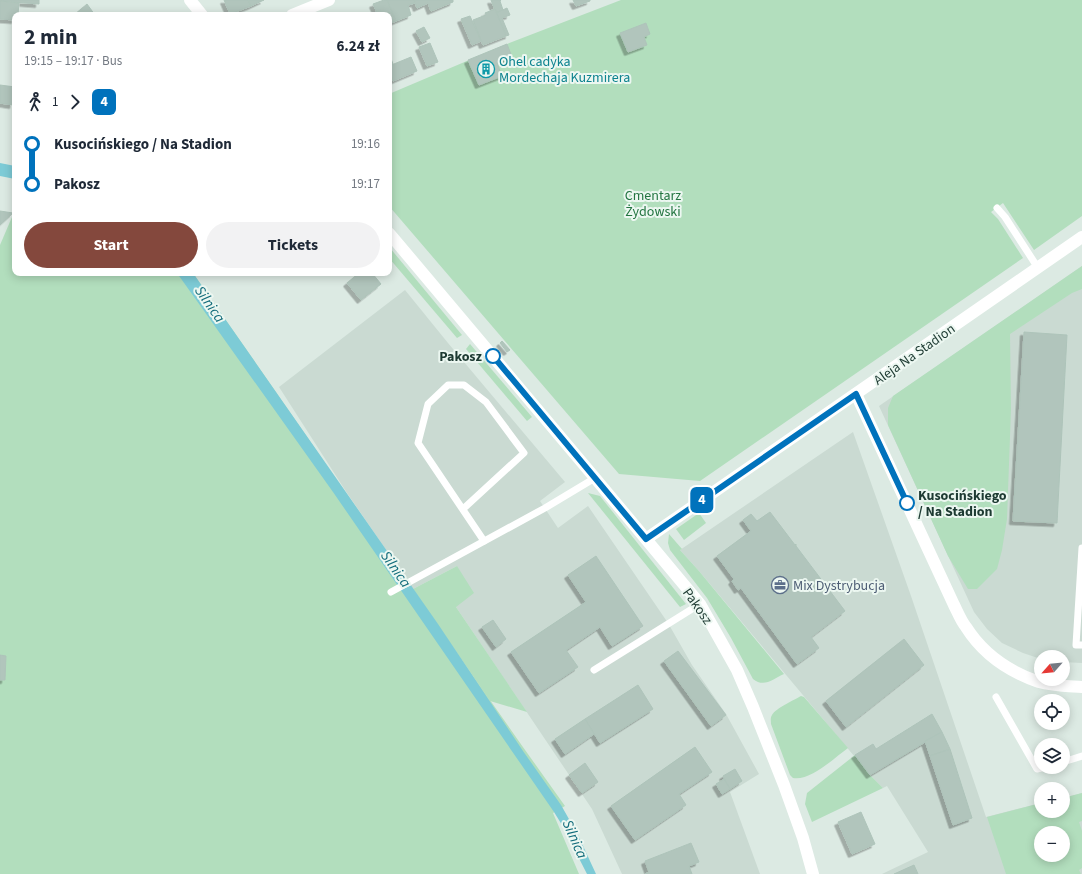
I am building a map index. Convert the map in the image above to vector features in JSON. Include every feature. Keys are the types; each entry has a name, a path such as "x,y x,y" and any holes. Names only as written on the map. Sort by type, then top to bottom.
{"street":[{"path":"190,0 200,12"},
{"path":"299,12 329,0"},
{"name":"Pakosz","path":"392,237 700,604 733,663 753,707 784,785 814,874"},
{"name":"Aleja Na Stadion","path":"646,539 1082,237"},
{"path":"856,394 954,606 969,632 977,642 1000,664 1040,682 1058,686 1082,687"}],"lane":[{"path":"997,208 1005,217 1038,268"},
{"path":"463,509 524,452 486,402 464,385 448,385 428,404 418,443 484,541"},
{"path":"391,592 545,508 595,478"},
{"path":"1082,548 1076,645 1082,645"},
{"path":"594,670 700,604"},
{"path":"996,697 1034,765"},
{"path":"1070,760 1082,756"}],"shaded area":[{"path":"1082,266 1082,663 1070,662 1070,650 1034,650 1034,657 1023,653 1002,643 987,629 974,612 879,406"},
{"path":"405,290 565,482 540,501 558,528 588,506 668,623 692,665 726,714 759,774 730,792 760,874 622,874 592,809 456,607 457,566 413,589 347,493 279,387"},
{"path":"853,432 911,596 986,817 1034,805 1034,818 1070,818 1070,796 1082,793 1082,874 882,874 928,852 887,786 883,788 870,775 680,550"}],"green space":[{"name":"Cmentarz Żydowski","path":"621,0 1082,0 1082,216 1034,250 1003,203 991,212 998,219 1023,258 700,481 619,474 392,209 392,93 507,44"},
{"path":"12,217 12,276 195,276 565,806 553,813 579,874 0,874 0,245"},
{"path":"392,250 462,335 457,338 392,262"},
{"path":"1082,266 1082,289 1072,293 1010,334 1011,409 1007,519 1002,550 997,569 977,589 968,589 948,556 888,425 888,408 893,396"},
{"path":"470,344 532,417 527,421 466,349"},
{"path":"588,493 600,496 686,604 680,607"},
{"path":"699,513 706,523 684,540 676,529"},
{"path":"669,534 682,549 680,550 784,674 765,683 757,682 753,679 707,598 670,550 668,543"},
{"path":"457,566 474,593 456,607 527,712 490,701 413,589"},
{"path":"801,696 804,697 848,748 815,772 800,778 793,778 790,775 771,724 771,718 774,712 785,704"},
{"path":"855,755 870,775 883,788 812,822 805,804 807,793"},
{"path":"1082,793 1082,821 1079,822 1082,831 1082,868 1079,870 1081,874 1006,874 987,817 1034,805 1034,818 1070,818 1070,796"}],"water":[{"path":"0,163 12,165 12,178 0,176"},
{"name":"Silnica","path":"179,276 195,276 438,624 561,805 578,835 596,874 587,874 554,812 333,492"}],"building":[{"path":"39,0 39,4 0,1"},
{"path":"224,0 248,0 251,6 235,12 229,12"},
{"path":"248,0 264,0 251,6"},
{"path":"387,0 396,21 392,23 392,12 377,12 373,4"},
{"path":"387,0 414,0 415,3 408,5 411,15 396,21"},
{"path":"414,0 453,0 453,2 431,11 428,3 417,8"},
{"path":"491,0 501,0 503,10 496,13"},
{"path":"573,0 590,0 590,1 576,6"},
{"path":"0,1 19,3 18,12 12,12 12,20 0,19"},
{"path":"87,4 93,12 78,12"},
{"path":"507,8 510,15 502,18 509,35 506,36 496,13"},
{"path":"495,9 506,36 483,45 473,20 486,15 485,13"},
{"path":"470,16 481,41 472,45 461,19"},
{"path":"646,23 650,34 644,37 647,45 628,52 620,33"},
{"path":"424,27 430,38 422,42 416,31"},
{"path":"430,43 438,62 427,66 419,47"},
{"name":"Ohel cadyka Mordechaja Kuzmirera","path":"507,44 512,57 497,63 502,76 479,85 468,60"},
{"path":"411,57 417,71 393,81 392,65"},
{"path":"0,85 12,87 12,105 0,103"},
{"path":"0,211 12,213 12,214 0,225"},
{"path":"355,276 374,276 381,284 361,300 347,283"},
{"path":"1024,332 1067,335 1057,523 1013,521"},
{"path":"502,341 510,350 507,352 500,343"},
{"name":"Mix Dystrybucja","path":"770,512 795,545 796,544 845,611 811,637 819,648 797,664 741,588 738,590 732,581 734,579 717,556 751,531 743,520 751,514 757,521"},
{"path":"596,556 643,626 612,646 600,627 566,650 578,667 539,693 511,652 586,602 568,575"},
{"path":"493,620 506,639 496,647 482,627"},
{"path":"904,639 924,665 846,727 826,701"},
{"path":"678,651 726,715 711,726 664,661"},
{"path":"0,655 6,656 5,680 0,680"},
{"path":"638,685 653,709 600,743 585,719"},
{"path":"932,714 942,732 870,775 855,755 873,744 876,749"},
{"path":"585,719 594,734 565,754 555,739"},
{"path":"942,732 950,749 930,756 925,741"},
{"path":"695,747 712,772 679,794 686,805 635,840 611,806"},
{"path":"950,749 972,818 953,825 930,756"},
{"path":"585,763 598,782 582,793 569,775"},
{"path":"735,769 742,781 730,789 723,776"},
{"path":"724,779 730,789 722,794 716,784"},
{"path":"861,812 875,844 852,854 838,822"},
{"path":"691,843 699,862 689,866 692,874 645,874 649,872 645,861"},
{"path":"914,865 918,874 894,874"}],"bus line":[{"name":"4","path":"493,356 646,539 856,394 907,503"}],"place":[{"name":"Ohel cadyka Mordechaja Kuzmirera","path":"486,69"},
{"name":"Pakosz","path":"493,356"},
{"name":"Kusocińskiego / Na Stadion","path":"907,503"},
{"name":"Mix Dystrybucja","path":"780,585"}]}
